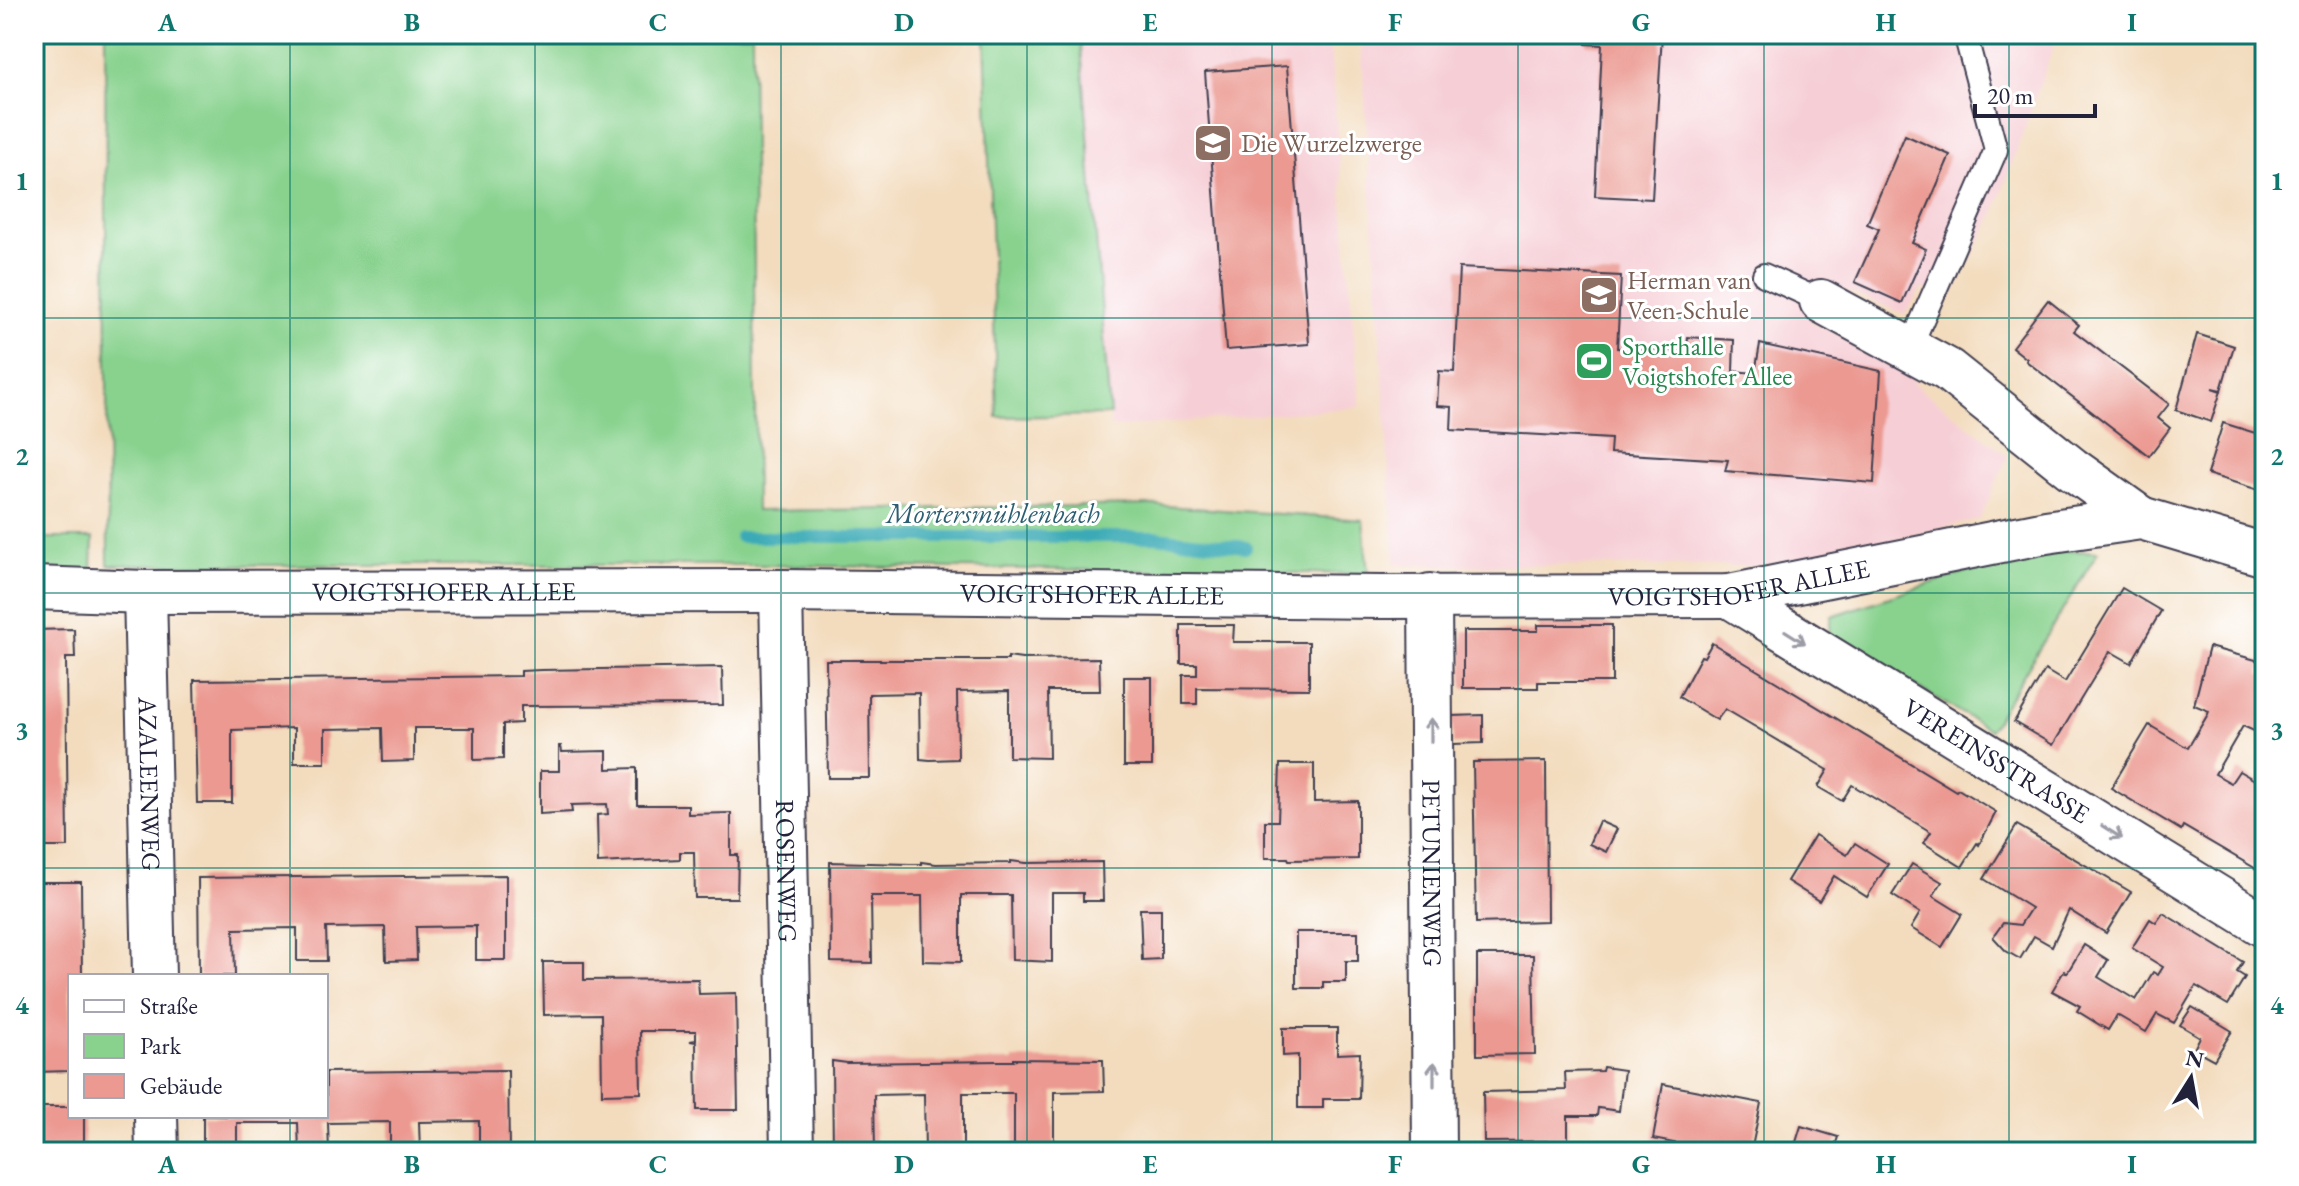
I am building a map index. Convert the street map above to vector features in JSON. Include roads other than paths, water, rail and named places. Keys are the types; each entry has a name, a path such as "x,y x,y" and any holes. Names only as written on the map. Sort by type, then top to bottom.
{"street":[{"name":"VOIGTSHOFER ALLEE","path":"1821,301 1948,370 2071,468 2141,518 2265,555"},
{"name":"VOIGTSHOFER ALLEE","path":"34,588 145,592 781,591 1381,597 1729,596 2046,532 2141,518"},
{"name":"ROSENWEG","path":"781,591 792,1152"},
{"name":"AZALEENWEG","path":"145,592 154,974"},
{"name":"PETUNIENWEG","path":"1430,595 1434,1152"},
{"name":"VEREINSSTRASSE","path":"1729,596 2265,926"},
{"path":"156,1118 157,1152"}],"lane":[{"path":"1909,350 1996,150 1965,34"},
{"path":"1764,275 1821,301"}],"waterway":[{"name":"Mortersmühlenbach","path":"740,537 1156,537 1246,547"}],"place":[{"name":"Die Wurzelzwerge","path":"1213,143"},
{"name":"Herman van Veen-Schule","path":"1599,295"},
{"name":"Sporthalle Voigtshofer Allee","path":"1594,361"}]}
